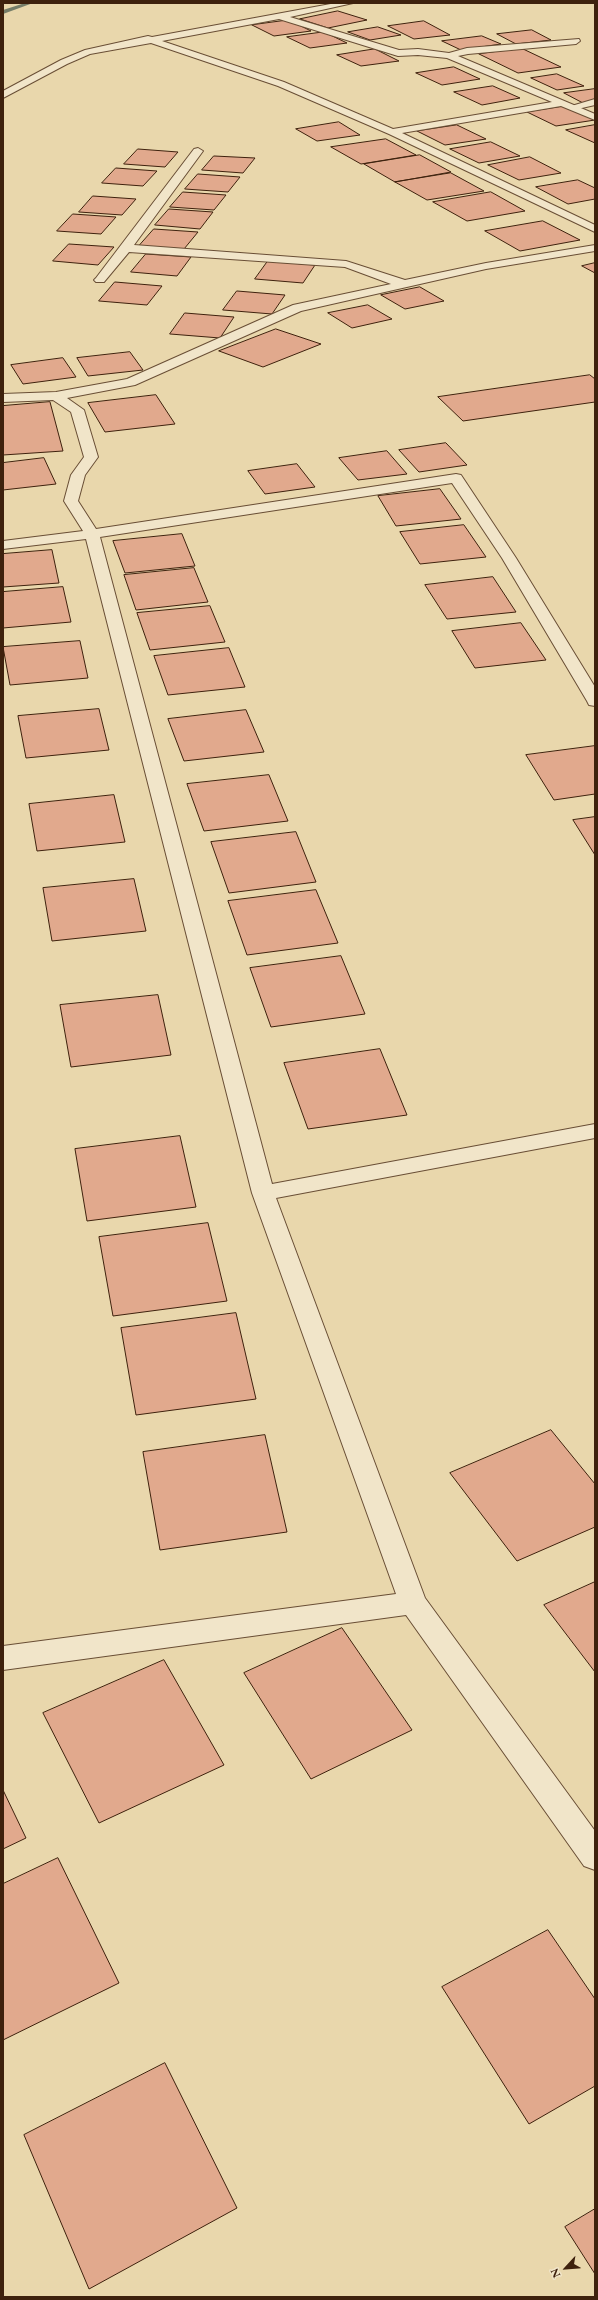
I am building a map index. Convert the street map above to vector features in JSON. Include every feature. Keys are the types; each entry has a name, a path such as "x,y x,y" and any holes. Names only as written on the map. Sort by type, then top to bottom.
{"street":[{"path":"3,95 64,62 88,52 148,39 349,3"},
{"path":"280,16 398,53 418,52 449,56 595,117"},
{"path":"148,39 281,84 392,132 595,229"},
{"path":"449,56 467,51 576,41"},
{"path":"392,132 568,105"},
{"path":"100,280 126,248 198,151"},
{"path":"126,248 346,264 404,284"},
{"path":"3,398 56,396 130,382 297,308 486,266 595,248"},
{"path":"56,396 77,410 91,457 78,475 71,501 92,534 263,1193 413,1603 595,1856"},
{"path":"3,545 92,534 456,478 509,558 595,701"},
{"path":"263,1193 595,1131"},
{"path":"3,1658 413,1603"}],"lane":[{"path":"568,105 595,102"}],"building":[{"path":"338,11 367,20 328,28 300,19"},
{"path":"289,20 311,31 274,36 252,25"},
{"path":"424,21 450,35 414,39 388,26"},
{"path":"378,27 401,35 370,40 348,32"},
{"path":"532,30 551,40 516,44 497,34"},
{"path":"324,32 347,43 310,48 287,37"},
{"path":"482,36 501,44 461,50 442,41"},
{"path":"521,48 561,67 518,73 479,54"},
{"path":"375,49 399,61 361,66 337,55"},
{"path":"454,67 480,79 442,85 416,73"},
{"path":"557,74 584,86 557,90 531,78"},
{"path":"493,86 520,98 482,105 454,92"},
{"path":"595,89 595,101 583,103 564,93"},
{"path":"565,106 595,120 556,126 527,112"},
{"path":"339,122 360,135 317,141 296,129"},
{"path":"457,125 486,139 445,145 417,131"},
{"path":"595,125 595,143 566,130"},
{"path":"386,139 416,155 361,164 331,147"},
{"path":"491,142 520,156 479,163 450,149"},
{"path":"138,149 178,152 165,167 124,164"},
{"path":"420,155 451,172 395,182 364,164"},
{"path":"214,156 255,158 243,173 202,170"},
{"path":"530,157 561,173 519,180 488,165"},
{"path":"116,168 157,171 143,186 102,183"},
{"path":"451,173 484,191 427,200 395,182"},
{"path":"198,174 240,177 228,192 185,189"},
{"path":"578,180 595,188 595,199 568,204 536,187"},
{"path":"183,192 226,195 214,210 170,207"},
{"path":"491,192 525,211 467,221 433,202"},
{"path":"93,196 136,199 122,215 79,212"},
{"path":"169,209 213,212 200,229 155,225"},
{"path":"73,214 116,217 101,234 57,231"},
{"path":"543,221 580,240 520,251 485,231"},
{"path":"154,229 198,232 184,249 139,246"},
{"path":"69,244 114,247 98,265 53,261"},
{"path":"146,254 191,257 177,276 131,272"},
{"path":"268,261 315,265 303,283 255,279"},
{"path":"595,263 595,273 582,266"},
{"path":"115,282 162,286 147,305 99,301"},
{"path":"420,287 444,301 405,309 381,295"},
{"path":"237,291 285,295 272,314 223,310"},
{"path":"368,305 392,319 352,328 328,313"},
{"path":"185,313 234,317 220,338 170,334"},
{"path":"276,329 321,344 263,367 219,351"},
{"path":"130,352 143,370 88,376 77,358"},
{"path":"63,358 76,377 23,384 11,365"},
{"path":"590,375 595,379 595,402 463,421 438,397"},
{"path":"156,395 175,424 105,432 88,403"},
{"path":"50,402 63,451 3,455 3,406"},
{"path":"446,443 467,465 419,472 399,450"},
{"path":"387,451 407,474 358,480 339,458"},
{"path":"44,458 56,484 3,490 3,463"},
{"path":"297,464 315,487 265,494 248,471"},
{"path":"440,489 461,519 396,526 378,496"},
{"path":"464,525 486,557 420,564 400,532"},
{"path":"182,534 195,566 125,573 113,541"},
{"path":"52,550 59,583 3,587 3,554"},
{"path":"194,568 208,602 136,610 124,575"},
{"path":"493,577 516,612 447,619 425,585"},
{"path":"63,587 71,622 3,628 3,592"},
{"path":"210,606 225,642 150,650 137,613"},
{"path":"521,623 546,660 475,668 452,631"},
{"path":"80,641 88,678 10,685 3,647"},
{"path":"229,648 245,687 168,695 154,656"},
{"path":"99,709 109,750 26,758 18,716"},
{"path":"246,710 264,752 184,761 168,719"},
{"path":"595,746 595,794 554,800 526,755"},
{"path":"269,775 288,821 204,831 187,784"},
{"path":"114,795 125,842 37,851 29,804"},
{"path":"595,817 595,855 573,820"},
{"path":"296,832 316,882 229,893 211,842"},
{"path":"134,879 146,931 52,941 43,888"},
{"path":"316,890 338,943 247,955 228,901"},
{"path":"341,956 365,1014 271,1027 250,968"},
{"path":"158,995 171,1055 71,1067 60,1005"},
{"path":"380,1049 407,1115 308,1129 284,1063"},
{"path":"180,1136 196,1207 87,1221 75,1149"},
{"path":"208,1223 227,1301 113,1316 99,1237"},
{"path":"236,1313 256,1399 136,1415 121,1328"},
{"path":"551,1430 595,1484 595,1527 517,1561 450,1473"},
{"path":"265,1435 287,1532 160,1550 143,1452"},
{"path":"595,1582 595,1672 544,1605"},
{"path":"342,1628 412,1730 311,1779 244,1673"},
{"path":"164,1660 224,1765 99,1823 43,1713"},
{"path":"3,1790 26,1838 3,1849"},
{"path":"58,1858 119,1983 3,2040 3,1884"},
{"path":"548,1930 595,1999 595,2086 529,2124 442,1987"},
{"path":"165,2063 237,2208 89,2289 24,2135"},
{"path":"595,2209 595,2274 565,2227"}],"waterway":[{"path":"3,12 30,3"}]}
